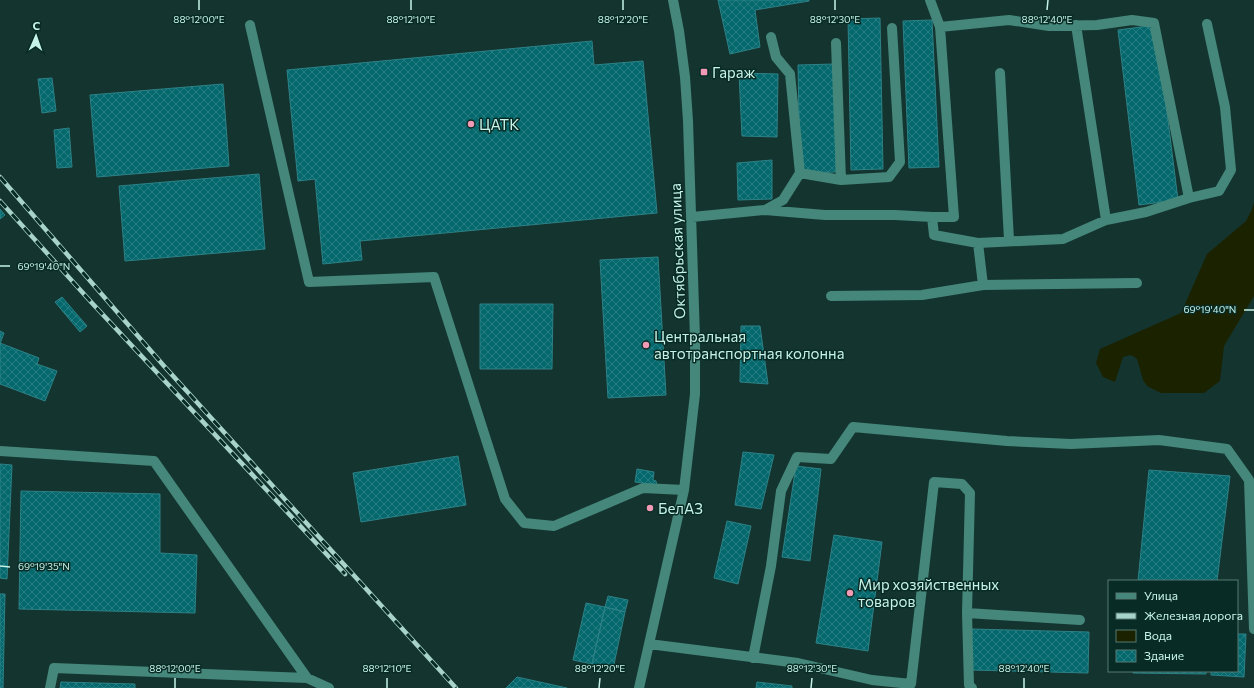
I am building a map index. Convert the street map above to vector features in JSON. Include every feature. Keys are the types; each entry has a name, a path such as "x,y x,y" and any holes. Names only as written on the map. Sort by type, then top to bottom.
{"street":[{"name":"Октябрьская улица","path":"639,688 684,490 695,394 692,216 685,77 673,0"},
{"path":"692,216 765,210 825,214 954,217 940,27 930,0"},
{"path":"940,27 1010,20 1049,26 1097,25 1132,20 1154,23 1189,198"},
{"path":"932,217 934,234 978,242 1063,239 1106,220 1146,212 1189,198 1219,192 1231,170 1225,107 1207,24"},
{"path":"250,25 308,282 434,276 505,499 524,523 554,526 643,488 684,490"},
{"path":"1076,26 1106,220"},
{"path":"800,172 841,180 889,177 900,162 892,28"},
{"path":"765,210 783,200 800,172 790,74 776,57 771,37"},
{"path":"836,43 841,180"},
{"path":"1000,72 1009,240"},
{"path":"978,242 983,285"},
{"path":"831,296 922,295 983,285 1136,283"},
{"path":"753,658 771,566 781,490 798,457 831,459 853,427 1007,441 1071,444 1159,440 1227,449 1249,480 1254,629"},
{"path":"0,451 154,462 307,678"},
{"path":"649,644 798,663 872,680 911,684 934,482 962,484 970,493 967,613 969,685 972,688"},
{"path":"967,613 1080,620"},
{"path":"50,688 54,668 307,678 329,688"}],"water":[{"path":"1254,202 1254,296 1224,346 1220,381 1204,393 1161,393 1147,386 1143,380 1137,359 1131,355 1123,357 1115,382 1103,377 1096,363 1100,349 1181,313 1207,254 1246,221"}],"building":[{"path":"718,0 809,1 755,10 760,47 730,54"},
{"path":"880,18 883,169 851,170 848,19"},
{"path":"932,20 939,167 909,168 903,21"},
{"path":"1156,25 1178,200 1139,205 1118,30"},
{"name":"ЦАТК","path":"592,41 594,65 643,61 657,213 360,241 362,260 323,264 315,179 298,181 287,70"},
{"path":"834,64 836,172 800,173 798,65"},
{"path":"739,73 778,74 777,137 742,136"},
{"path":"52,78 56,111 42,113 38,79"},
{"path":"223,84 229,166 97,177 90,95"},
{"path":"69,128 72,167 57,168 54,130"},
{"path":"772,160 772,199 738,200 737,163"},
{"path":"259,174 265,249 125,261 119,186"},
{"path":"0,209 5,215 0,219"},
{"path":"658,257 666,395 608,398 600,260"},
{"path":"62,297 87,326 80,332 55,302"},
{"path":"480,304 553,304 552,369 480,369"},
{"path":"741,326 760,326 768,384 740,382"},
{"path":"0,331 4,333 0,344"},
{"path":"0,343 39,358 37,364 57,371 45,401 0,384"},
{"path":"743,452 774,455 761,509 735,505"},
{"path":"458,456 466,505 361,522 353,473"},
{"path":"0,464 12,465 7,579 0,578"},
{"path":"796,466 821,469 810,561 782,557"},
{"path":"637,469 654,472 653,480 656,481 657,485 635,482"},
{"path":"1149,470 1230,476 1217,580 1138,580"},
{"path":"21,491 160,494 160,553 197,555 195,613 19,609"},
{"path":"727,521 751,526 738,584 714,578"},
{"name":"Мир хозяйственных товаров","path":"834,535 882,542 868,651 816,643"},
{"path":"0,594 5,594 3,688 0,688"},
{"path":"608,596 628,600 625,612 605,607"},
{"path":"586,603 605,607 592,664 573,660"},
{"path":"605,607 625,612 613,669 592,664"},
{"path":"972,629 1089,632 1088,673 971,670"},
{"path":"1238,634 1246,634 1244,677 1211,675 1211,672 1238,672"},
{"path":"1206,672 1206,674 1133,673"},
{"path":"517,677 567,688 506,688"},
{"path":"61,682 135,684 135,688 60,688"},
{"path":"757,682 792,686 792,688 756,688"}],"railway":[{"path":"0,177 164,366 456,688"},
{"path":"0,201 92,303 345,574"}],"place":[{"name":"Гараж","path":"704,72"},
{"name":"ЦАТК","path":"471,124"},
{"name":"Центральная автотранспортная колонна","path":"646,345"},
{"name":"БелАЗ","path":"650,508"},
{"name":"Мир хозяйственных товаров","path":"850,593"}]}
